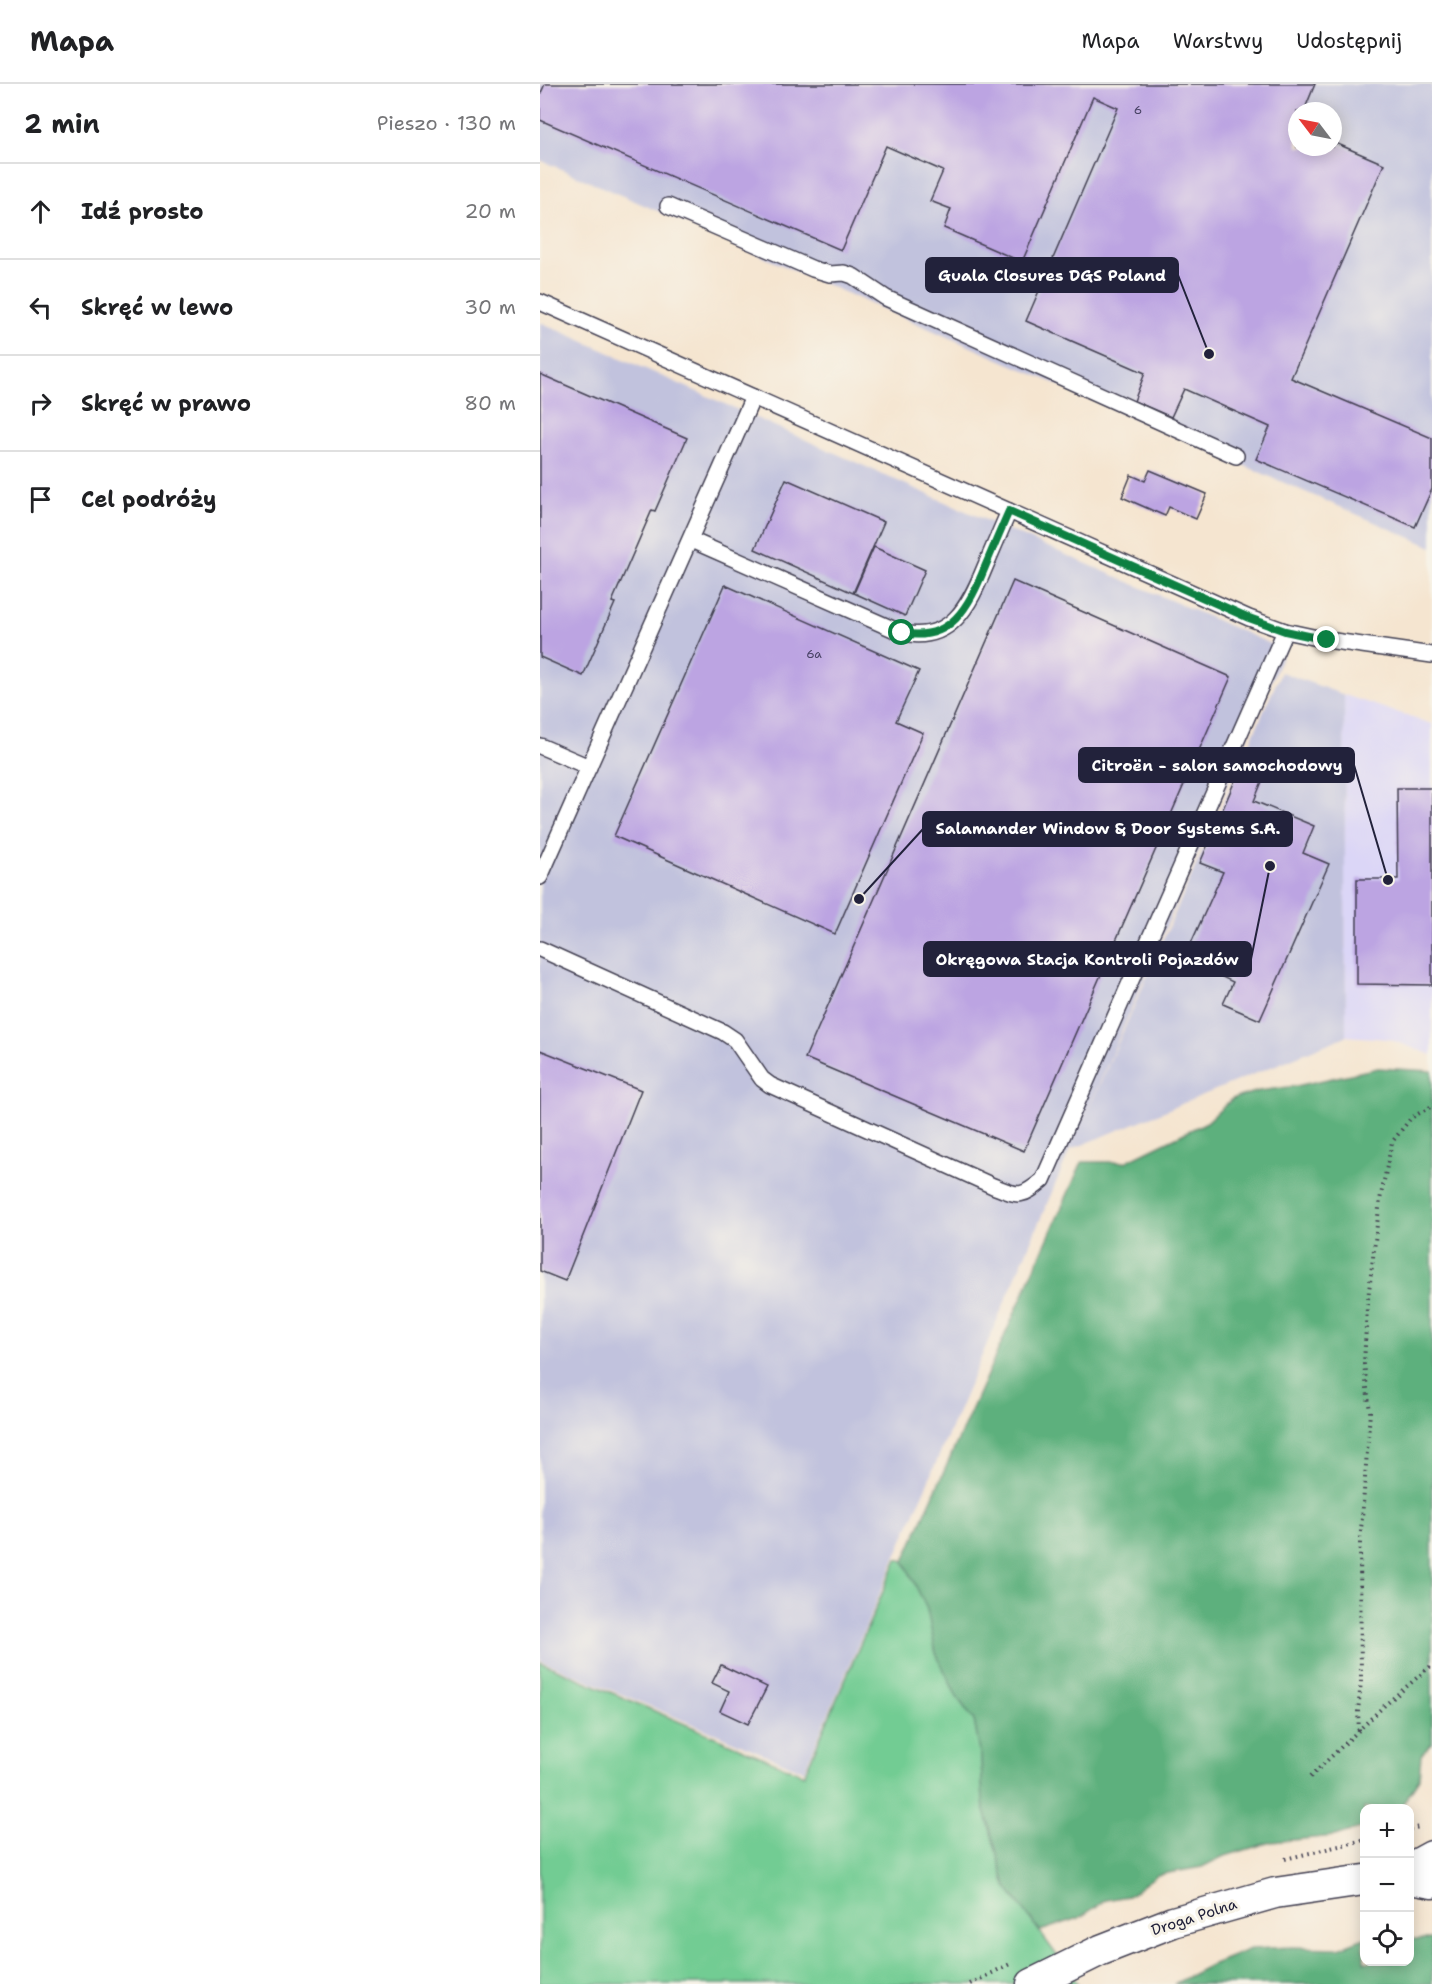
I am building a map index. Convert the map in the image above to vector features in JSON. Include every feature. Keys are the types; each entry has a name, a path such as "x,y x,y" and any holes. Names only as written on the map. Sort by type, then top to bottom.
{"street":[{"path":"1414,1866 1432,1856"},
{"path":"1414,1880 1432,1883"},
{"name":"Droga Polna","path":"1032,1984 1101,1950 1173,1922 1275,1893 1360,1881"}],"lane":[{"path":"668,206 813,269 830,274 844,273 853,276 886,298 1236,456"},
{"path":"540,302 1249,618 1285,631 1327,640 1432,655"},
{"path":"540,877 753,397"},
{"path":"691,540 902,633 928,634 943,628 963,611 974,593 1009,511"},
{"path":"540,949 723,1032 735,1040 762,1079 770,1085 1017,1196 1029,1192 1043,1180 1285,631"},
{"path":"540,746 589,767"}],"path":[{"path":"1359,1730 1360,1544 1371,1412 1364,1364 1367,1307 1380,1200 1392,1142 1411,1118 1432,1106"},
{"path":"1310,1777 1385,1705 1432,1665"}],"shaded area":[{"path":"540,84 1432,84 1432,547 540,160"},
{"path":"540,322 1285,650 1073,1145 1281,672 1344,695 1346,1036 1070,1150 804,1771 540,1660"},
{"path":"1344,695 1432,724 1432,1055 1389,1039 1346,1036"}],"green space":[{"path":"1378,1068 1432,1071 1432,1743 1421,1755 1419,1779 1403,1804 1360,1804 1360,1828 1335,1836 1271,1842 1222,1857 1202,1867 1157,1875 1128,1896 1106,1900 1079,1918 1040,1931 1006,1886 983,1803 981,1757 974,1720 957,1697 936,1653 927,1609 904,1561 1082,1162 1125,1162 1207,1122 1232,1099 1259,1091 1296,1086"},
{"path":"897,1559 904,1561 927,1609 936,1653 957,1697 974,1720 981,1757 983,1803 1006,1886 1078,1984 540,1984 540,1662 804,1775"},
{"path":"1414,1939 1432,1939 1432,1984 1174,1984 1250,1949 1339,1948 1360,1940 1360,1966 1414,1966"}],"building":[{"path":"545,84 1315,84 1308,102 1288,102 1288,156 1342,156 1342,146 1384,164 1291,378 1432,438 1432,489 1415,527 1256,459 1270,427 1184,389 1171,417 1134,401 1145,373 1026,321 1118,108 1093,97 1022,262 944,228 951,209 930,201 943,171 886,146 841,250 540,120 540,95"},
{"path":"540,374 687,438 655,511 652,510 583,676 540,657"},
{"path":"1150,470 1207,494 1196,519 1169,507 1165,516 1122,497 1131,475 1145,481"},
{"path":"786,479 884,522 853,593 755,549"},
{"path":"874,547 925,570 905,616 854,593"},
{"path":"1013,581 1231,677 1024,1151 805,1058"},
{"path":"725,585 919,671 896,721 923,733 835,934 614,836"},
{"path":"1247,752 1270,762 1254,801 1314,826 1303,853 1329,864 1260,1020 1223,1004 1233,982 1184,959 1223,872 1200,863"},
{"path":"1397,788 1432,788 1432,985 1357,984 1357,879 1398,879"},
{"path":"540,1050 641,1090 565,1281 540,1271"},
{"path":"721,1665 767,1687 748,1724 720,1711 729,1691 712,1683"}],"place":[{"name":"Guala Closures DGS Poland","path":"1209,354"},
{"name":"Okręgowa Stacja Kontroli Pojazdów","path":"1270,866"},
{"name":"Citroën - salon samochodowy","path":"1388,880"},
{"name":"Salamander Window & Door Systems S.A.","path":"859,899"}],"route":[{"path":"902,633 928,634 943,628 963,611 974,593 1009,511 1249,618 1285,631 1327,640"}]}
